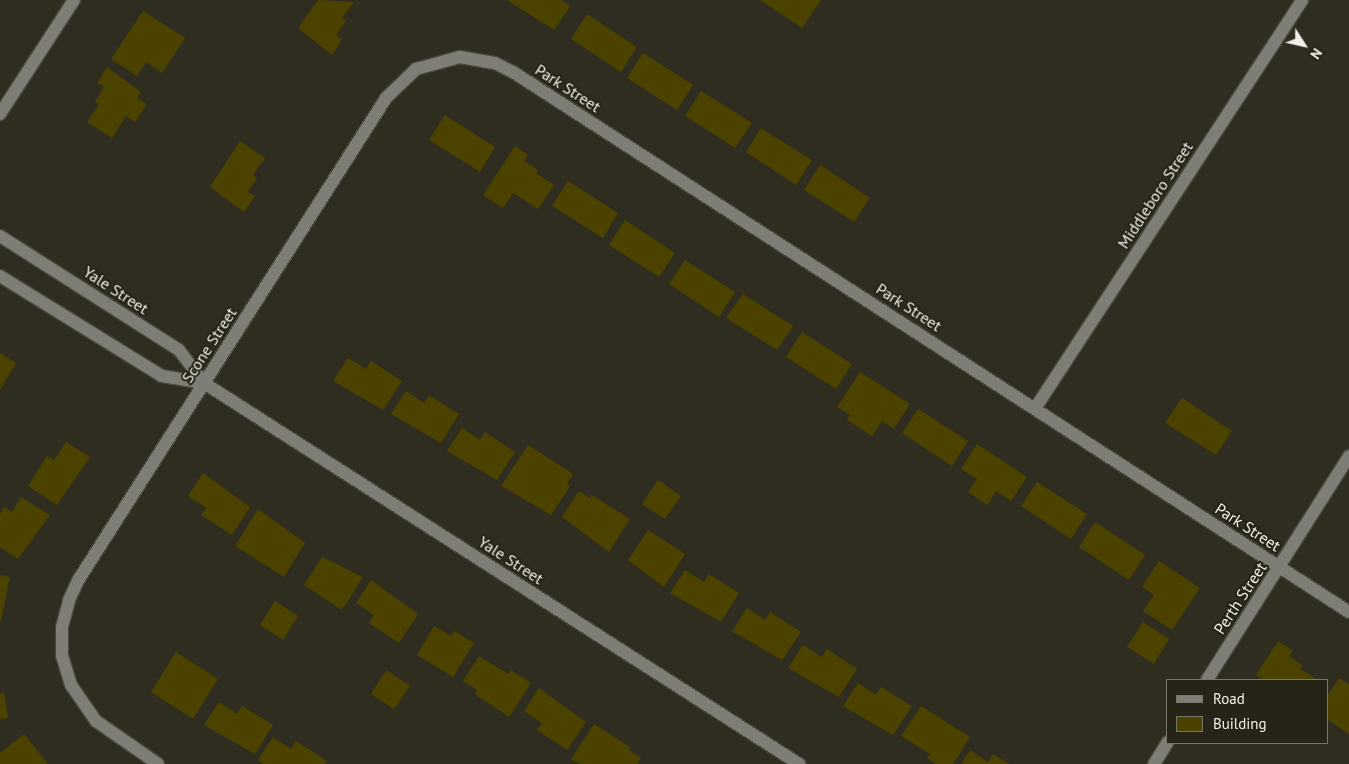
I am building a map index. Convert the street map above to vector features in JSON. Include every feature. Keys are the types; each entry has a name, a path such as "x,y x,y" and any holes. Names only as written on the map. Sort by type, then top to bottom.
{"street":[{"path":"0,114 74,0"},
{"name":"Middleboro Street","path":"1036,408 1302,0"},
{"name":"Park Street","path":"440,60 474,57 513,72 1036,408 1349,612"},
{"name":"Scone Street","path":"158,764 96,721 84,708 69,678 62,656 62,628 69,600 204,383 386,98 416,69 440,60"},
{"name":"Yale Street","path":"0,236 179,350 204,383 799,764"},
{"name":"Yale Street","path":"0,276 162,376 204,383"},
{"name":"Perth Street","path":"1208,679 1349,456"},
{"path":"1154,764 1167,744"}],"building":[{"path":"318,0 354,2 342,18 346,21 336,35 342,40 332,55 298,28"},
{"path":"507,0 561,0 570,6 554,30"},
{"path":"760,0 821,0 802,28"},
{"path":"143,11 185,38 162,73 146,62 137,76 111,59"},
{"path":"587,14 637,47 621,72 571,39"},
{"path":"643,53 693,85 677,110 627,78"},
{"path":"107,67 141,92 137,98 147,104 135,122 126,116 112,138 87,122 99,104 95,102 104,87 97,83"},
{"path":"701,91 752,123 735,148 685,116"},
{"path":"445,115 495,147 480,172 429,140"},
{"path":"761,128 812,160 796,185 746,152"},
{"path":"240,141 265,158 253,175 257,178 248,192 255,196 244,212 210,187"},
{"path":"515,146 528,155 524,161 538,170 536,173 554,185 538,209 513,193 503,208 483,195"},
{"path":"820,165 870,198 854,222 804,190"},
{"path":"568,181 618,213 603,238 552,206"},
{"path":"625,220 675,253 659,277 609,245"},
{"path":"685,260 735,292 719,317 669,284"},
{"path":"743,294 793,326 777,350 726,318"},
{"path":"802,332 852,364 836,389 786,357"},
{"path":"0,353 16,363 0,390"},
{"path":"348,358 366,369 371,361 402,381 383,410 333,381"},
{"path":"860,372 910,404 894,429 882,421 872,436 847,420 850,415 837,407"},
{"path":"406,391 424,403 429,395 459,414 441,443 391,414"},
{"path":"1182,398 1232,431 1216,455 1165,423"},
{"path":"918,409 968,441 952,466 902,433"},
{"path":"462,428 480,440 485,432 515,452 497,480 447,451"},
{"path":"66,442 90,457 57,505 28,486 47,456 54,460"},
{"path":"977,444 1027,477 1011,501 996,491 987,505 968,492 977,479 961,469"},
{"path":"528,445 573,474 567,484 570,486 551,515 501,486"},
{"path":"203,473 250,507 232,535 201,515 206,508 188,496"},
{"path":"658,480 681,496 665,519 642,504"},
{"path":"1037,482 1087,514 1071,539 1021,506"},
{"path":"579,491 590,498 592,495 630,519 609,552 562,517"},
{"path":"21,497 50,515 18,559 0,547 0,514 4,507 12,512"},
{"path":"258,509 305,543 284,577 235,546"},
{"path":"1095,522 1145,555 1129,580 1079,547"},
{"path":"648,530 685,554 664,587 628,560"},
{"path":"322,557 363,577 342,610 304,585"},
{"path":"1159,561 1200,588 1172,630 1143,611 1154,595 1142,587"},
{"path":"685,570 704,582 709,574 739,593 721,622 670,593"},
{"path":"0,575 10,577 1,621 0,620"},
{"path":"371,580 418,614 399,643 369,623 374,615 356,603"},
{"path":"275,601 298,616 283,640 260,625"},
{"path":"747,608 765,620 770,612 801,632 782,660 732,631"},
{"path":"1143,622 1169,639 1154,664 1127,647"},
{"path":"434,626 451,636 454,631 474,643 453,677 417,655"},
{"path":"1278,641 1293,651 1289,656 1303,666 1300,669 1316,679 1262,679 1256,675"},
{"path":"803,645 822,657 827,649 857,669 839,697 788,668"},
{"path":"176,652 218,679 193,719 151,692"},
{"path":"479,656 508,674 511,670 531,683 509,717 475,694 477,690 463,681"},
{"path":"386,670 410,686 394,709 371,694"},
{"path":"1339,678 1349,684 1349,734 1329,721 1329,693"},
{"path":"858,683 876,695 881,687 912,706 893,735 843,706"},
{"path":"539,688 586,722 567,750 537,730 542,723 524,711"},
{"path":"4,693 8,718 0,719 0,694"},
{"path":"219,702 237,714 242,706 273,725 255,754 204,725"},
{"path":"921,706 970,737 953,764 936,764 927,758 930,754 901,736"},
{"path":"594,724 630,747 629,750 641,758 637,764 580,764 571,759"},
{"path":"24,734 48,764 0,764 0,753"},
{"path":"273,737 291,749 296,741 327,761 324,764 264,764 258,760"},
{"path":"970,750 988,762 993,754 1009,764 961,764"}]}
